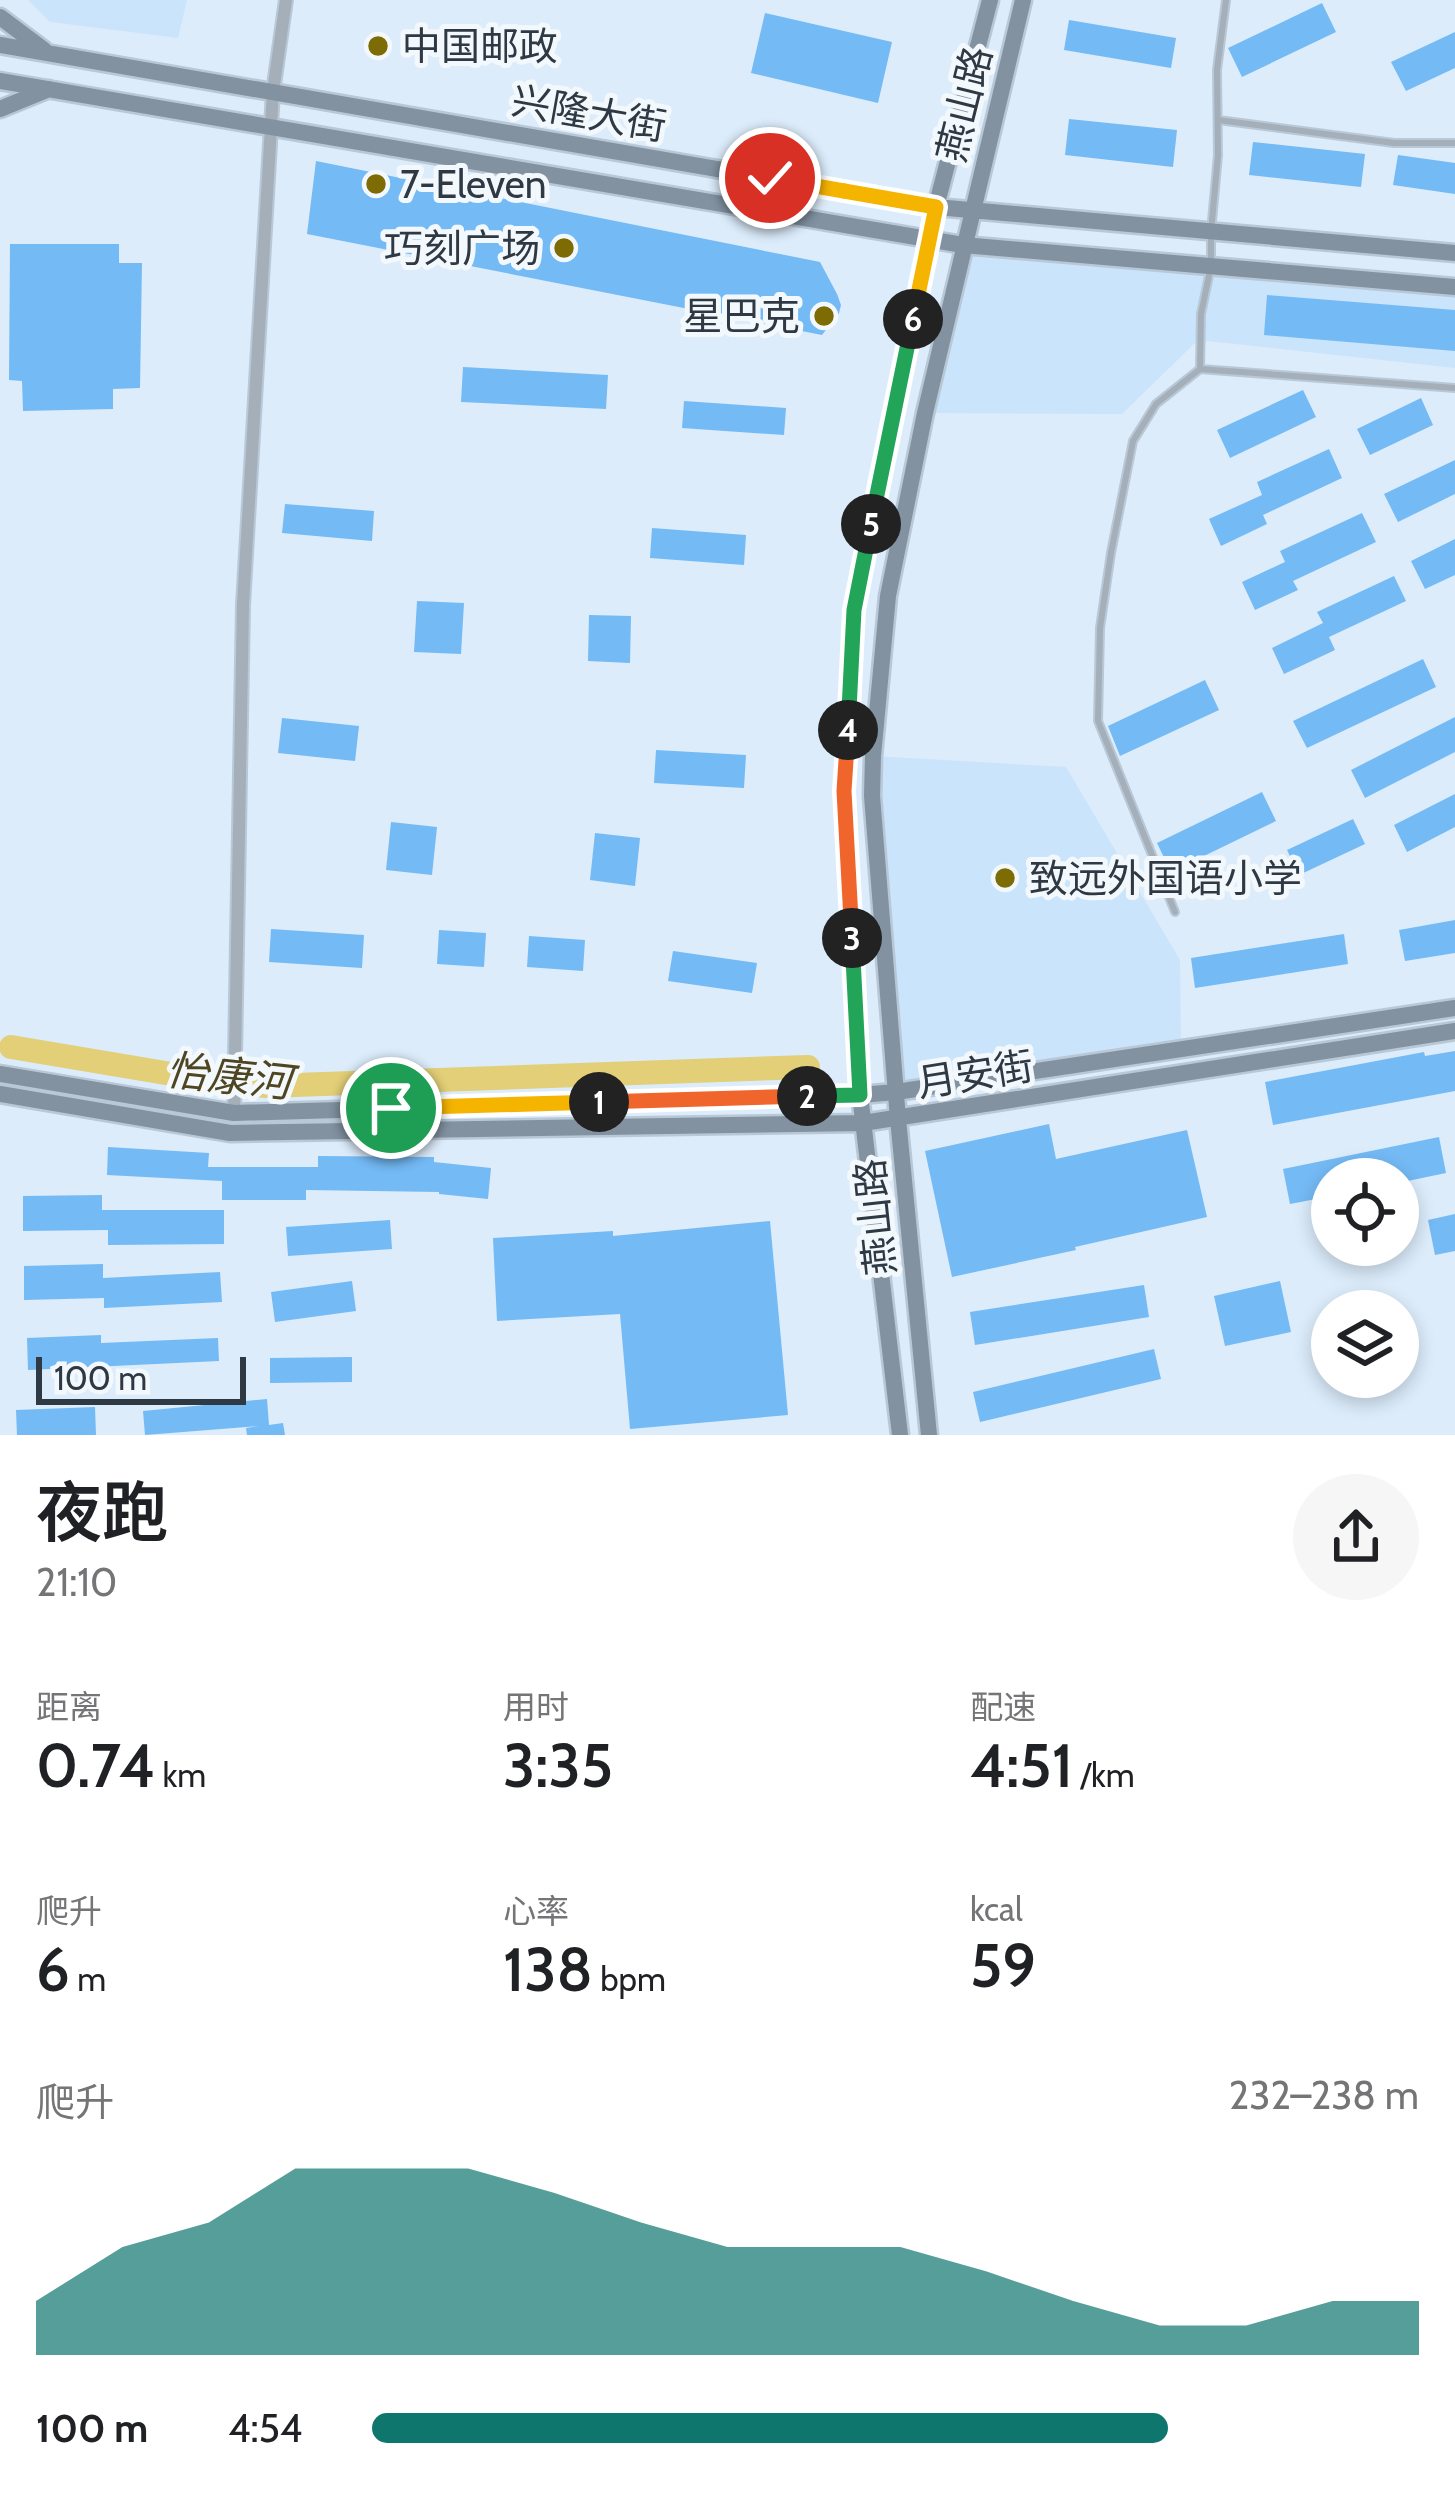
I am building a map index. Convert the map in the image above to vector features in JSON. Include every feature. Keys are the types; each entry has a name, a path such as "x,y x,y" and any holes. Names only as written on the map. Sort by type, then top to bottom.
{"street":[{"path":"234,1113 243,605 273,92 286,0"},
{"name":"燕山路","path":"900,1435 860,1095 844,791 854,610 936,207 990,0"},
{"name":"燕山路","path":"929,1435 898,1119 872,796 873,756 888,596 963,245 1023,0"},
{"path":"0,17 49,54"},
{"name":"兴隆大街","path":"0,45 936,207 1455,253"},
{"name":"兴隆大街","path":"0,81 963,245 1455,287"},
{"path":"0,109 50,89"},
{"path":"0,1074 234,1113 860,1095 1455,1008"},
{"name":"月安街","path":"0,1094 230,1133 862,1123 1455,1031"}],"lane":[{"path":"1200,369 1201,314 1211,266 1218,155 1217,70 1226,0"},
{"path":"1218,120 1394,142 1455,143"},
{"path":"1175,912 1098,721 1100,628 1133,441 1156,404 1200,369 1455,388"}],"shaded area":[{"path":"28,0 187,0 178,38 50,22"},
{"path":"963,245 1455,288 1455,368 1198,340 1122,414 925,413"},
{"name":"致远外国语小学","path":"873,756 1066,767 1180,960 1181,1048 896,1092"}],"building":[{"path":"1322,3 1336,32 1242,77 1228,48"},
{"path":"765,13 892,42 878,103 751,73"},
{"path":"1069,20 1176,38 1171,68 1064,50"},
{"path":"1455,32 1455,68 1406,91 1391,62"},
{"path":"1069,119 1177,130 1173,167 1065,155"},
{"path":"1253,142 1365,154 1361,187 1249,175"},
{"path":"1398,155 1455,163 1455,194 1393,185"},
{"name":"巧刻广场","path":"316,161 820,262 837,294 839,313 822,335 307,234"},
{"path":"10,244 119,244 119,263 142,263 140,388 113,389 113,409 23,411 22,381 9,380"},
{"path":"1267,295 1455,310 1455,351 1264,335"},
{"path":"463,367 608,375 606,409 461,402"},
{"path":"1303,390 1316,417 1230,458 1217,430"},
{"path":"1421,398 1433,425 1370,455 1357,429"},
{"path":"684,401 786,408 784,435 682,428"},
{"path":"1329,449 1342,478 1263,515 1267,524 1221,546 1209,519 1262,495 1257,482"},
{"path":"1455,460 1455,494 1398,522 1384,494"},
{"path":"285,504 374,511 372,541 282,533"},
{"path":"1362,513 1376,542 1293,581 1298,590 1255,610 1242,582 1285,562 1280,551"},
{"path":"652,528 746,535 744,565 650,558"},
{"path":"1455,539 1455,575 1425,589 1411,561"},
{"path":"1394,576 1406,601 1329,637 1335,650 1284,674 1272,648 1323,623 1317,612"},
{"path":"417,601 464,603 461,654 414,652"},
{"path":"589,615 631,616 630,663 588,661"},
{"path":"1423,659 1436,687 1307,748 1293,721"},
{"path":"1205,680 1219,710 1120,756 1108,726"},
{"path":"1455,717 1455,752 1365,798 1351,770"},
{"path":"282,718 359,726 355,761 278,753"},
{"path":"656,750 746,755 744,788 654,783"},
{"path":"1262,792 1276,821 1171,872 1157,843"},
{"path":"1455,794 1455,827 1407,852 1394,825"},
{"path":"1353,819 1365,844 1299,875 1287,850"},
{"path":"391,822 437,827 432,875 386,870"},
{"path":"595,833 640,838 635,886 590,880"},
{"path":"1455,920 1455,953 1405,961 1399,930"},
{"path":"271,929 364,935 362,968 269,962"},
{"path":"439,930 486,933 484,967 437,964"},
{"path":"1344,934 1348,964 1195,988 1191,958"},
{"path":"529,936 585,940 583,971 527,967"},
{"path":"673,951 757,963 752,993 668,981"},
{"path":"1455,1051 1455,1091 1273,1125 1265,1082 1424,1052 1425,1056"},
{"path":"1049,1124 1056,1159 1187,1130 1207,1217 952,1277 925,1151"},
{"path":"1439,1137 1446,1173 1419,1179 1419,1158 1337,1158"},
{"path":"108,1147 209,1153 208,1167 318,1167 318,1156 434,1157 434,1162 491,1168 488,1199 439,1192 306,1190 306,1200 222,1200 222,1181 107,1175"},
{"path":"1311,1163 1311,1200 1290,1204 1283,1169"},
{"path":"102,1195 102,1210 224,1210 224,1244 108,1245 108,1230 23,1231 23,1196"},
{"path":"1455,1214 1455,1251 1435,1255 1428,1220"},
{"path":"390,1220 392,1249 288,1256 286,1227"},
{"path":"770,1221 788,1415 630,1429 620,1314 497,1321 493,1238 613,1231 613,1236"},
{"path":"103,1264 103,1278 220,1272 222,1302 104,1308 104,1298 24,1300 24,1266"},
{"path":"352,1281 356,1311 275,1322 271,1292"},
{"path":"1280,1281 1291,1332 1225,1346 1214,1296"},
{"path":"1144,1285 1149,1317 975,1345 970,1312"},
{"path":"101,1335 101,1343 218,1338 219,1361 28,1370 27,1338"},
{"path":"1154,1349 1161,1379 980,1422 973,1392"},
{"path":"352,1357 352,1382 270,1383 270,1358"},
{"path":"267,1399 269,1425 283,1423 285,1435 247,1435 246,1428 260,1426 145,1435 143,1411"},
{"path":"95,1407 96,1435 17,1435 16,1410"}],"waterway":[{"name":"怡康河","path":"11,1047 266,1086 808,1067"}],"place":[{"name":"中国邮政","path":"378,46"},
{"name":"7-Eleven","path":"376,184"},
{"name":"巧刻广场","path":"564,248"},
{"name":"星巴克","path":"824,316"},
{"name":"致远外国语小学","path":"1005,878"}],"route":[{"path":"391,1108 860,1095 844,791 854,610 936,207 770,178"}]}
